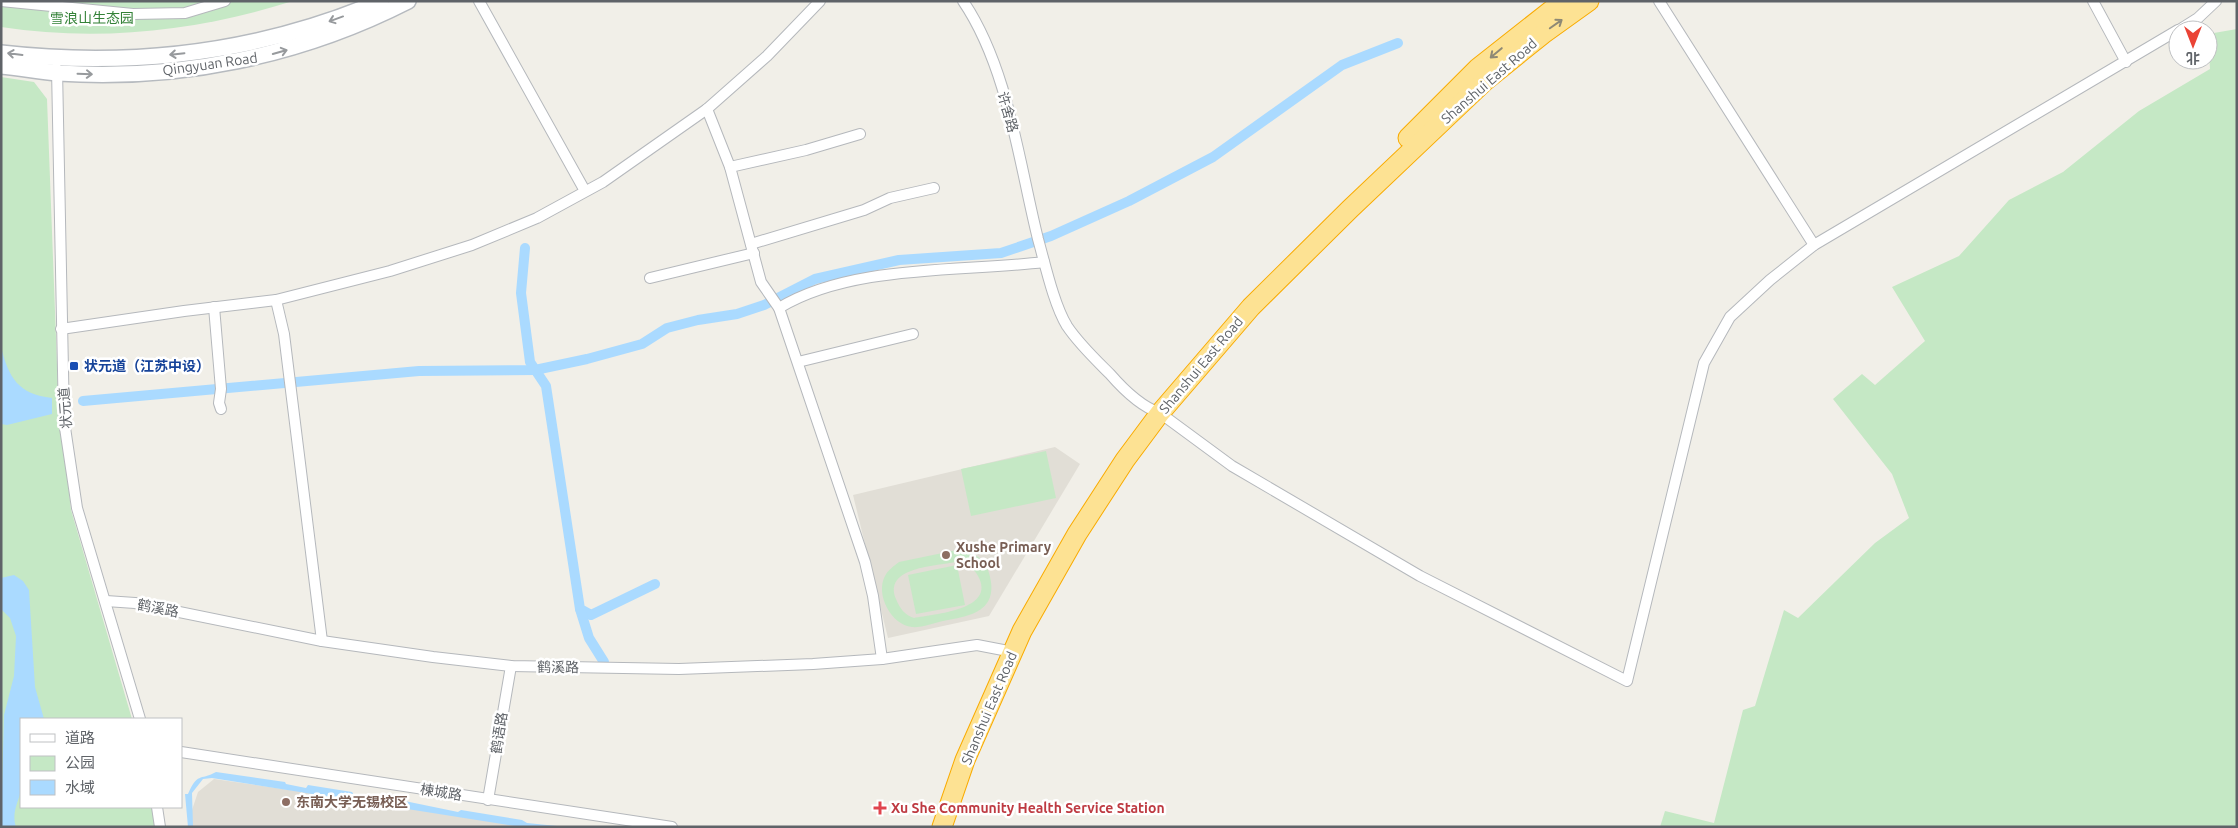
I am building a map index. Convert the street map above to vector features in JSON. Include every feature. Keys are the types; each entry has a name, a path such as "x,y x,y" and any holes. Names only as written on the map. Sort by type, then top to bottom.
{"highway":[{"name":"Shanshui East Road","path":"932,827 967,732 1007,653 1022,631 1077,534 1156,412 1207,341 1250,292 1381,166 1478,68 1563,1"},
{"name":"Shanshui East Road","path":"1156,412 1251,307 1356,203 1486,80 1543,34 1589,1"},
{"name":"Shanshui East Road","path":"942,827 965,760 1007,653"}],"street":[{"path":"1,1 133,14 185,13 225,1"},
{"name":"Qingyuan Road","path":"1,66 57,65 224,49 270,40 326,22 381,1"},
{"name":"Qingyuan Road","path":"1,53 111,74 175,70 230,63 278,53 320,39 364,22 408,1"},
{"path":"479,1 586,191"},
{"path":"61,329 276,300 390,271 472,245 536,218 603,182 707,109 767,56 820,1"},
{"name":"许舍路","path":"964,1 990,54 1010,119 1043,259 1066,325 1088,352 1116,381 1232,466 1420,576 1627,681 1704,363 1730,317 1770,280 1814,245"},
{"path":"1658,1 1814,245 2168,36"},
{"path":"2093,1 2126,62"},
{"path":"2195,20 2216,1"},
{"name":"状元道","path":"57,65 64,420 77,508 140,718"},
{"path":"707,109 730,166 762,284 779,307 865,562 873,596 882,659"},
{"path":"730,166 806,150 860,134"},
{"path":"650,278 753,248 864,210 890,198 934,188"},
{"path":"779,307 800,295 855,280 912,273 999,268 1043,259"},
{"path":"276,300 287,360 322,640"},
{"path":"214,307 220,385 219,403 221,409"},
{"path":"798,362 914,334"},
{"name":"鹤溪路","path":"106,601 135,603 322,640 433,657 510,666 679,669 882,659 977,645 1007,653"},
{"name":"鹤语路","path":"488,800 510,666"},
{"name":"楝城路","path":"182,752 672,827"},
{"path":"157,808 160,827"}],"shaded area":[{"name":"Xushe Primary School","path":"1055,447 1080,464 989,616 888,638 853,495"},
{"name":"东南大学无锡校区","path":"214,779 544,827 191,827 191,813 198,792"}],"green space":[{"name":"雪浪山生态园","path":"1,1 293,1 221,20 185,26 148,31 75,33 1,27"},
{"path":"2237,29 2237,827 1660,827 1665,811 1714,823 1743,710 1755,706 1784,610 1798,618 1875,543 1909,518 1892,474 1833,399 1862,374 1875,385 1925,341 1892,287 1959,256 2009,200 2063,172 2139,111 2208,70 2218,70 2218,32"},
{"path":"1,77 34,82 47,99 58,391 71,510 132,718 20,718 20,808 154,808 158,827 1,827"},
{"path":"1046,451 1056,498 971,516 961,469"},
{"path":"957,550 973,554 981,559 989,573 991,586 987,604 973,614 964,617 919,627 904,625 887,608 882,591 882,583 885,576 899,562","holes":["956,562 966,564 974,570 982,587 979,596 971,603 948,612 914,618 903,611 896,599 894,588 897,580 904,574 914,570"]},
{"path":"957,565 965,605 916,614 908,575"}],"water":[{"path":"1,347 12,376 17,383 31,393 52,398 52,414 7,425 1,424"},
{"path":"14,575 23,581 29,590 35,687 44,718 20,718 20,793 14,817 16,827 1,827 4,715 14,676 16,636 10,618 1,609 1,578"},
{"path":"216,772 285,782 286,784 306,788 308,785 352,792 354,795 393,802 395,799 458,812 461,810 522,820 527,823 567,827 521,827 212,778 203,779 192,793 193,827 188,827 185,794 188,794 199,778"}],"waterway":[{"path":"83,401 419,371 535,370 587,359 642,344 667,328 698,320 737,314 764,305 815,279 899,260 1001,253 1051,236 1129,201 1213,157 1342,65 1398,43"},
{"path":"525,248 521,293 530,362 546,386 580,609 591,615 655,584"},
{"path":"580,609 589,638 604,662"}],"place":[{"name":"状元道（江苏中设）","path":"74,366"},
{"name":"Xushe Primary School","path":"946,555"},
{"name":"东南大学无锡校区","path":"286,802"},
{"name":"Xu She Community Health Service Station","path":"880,808"}]}
